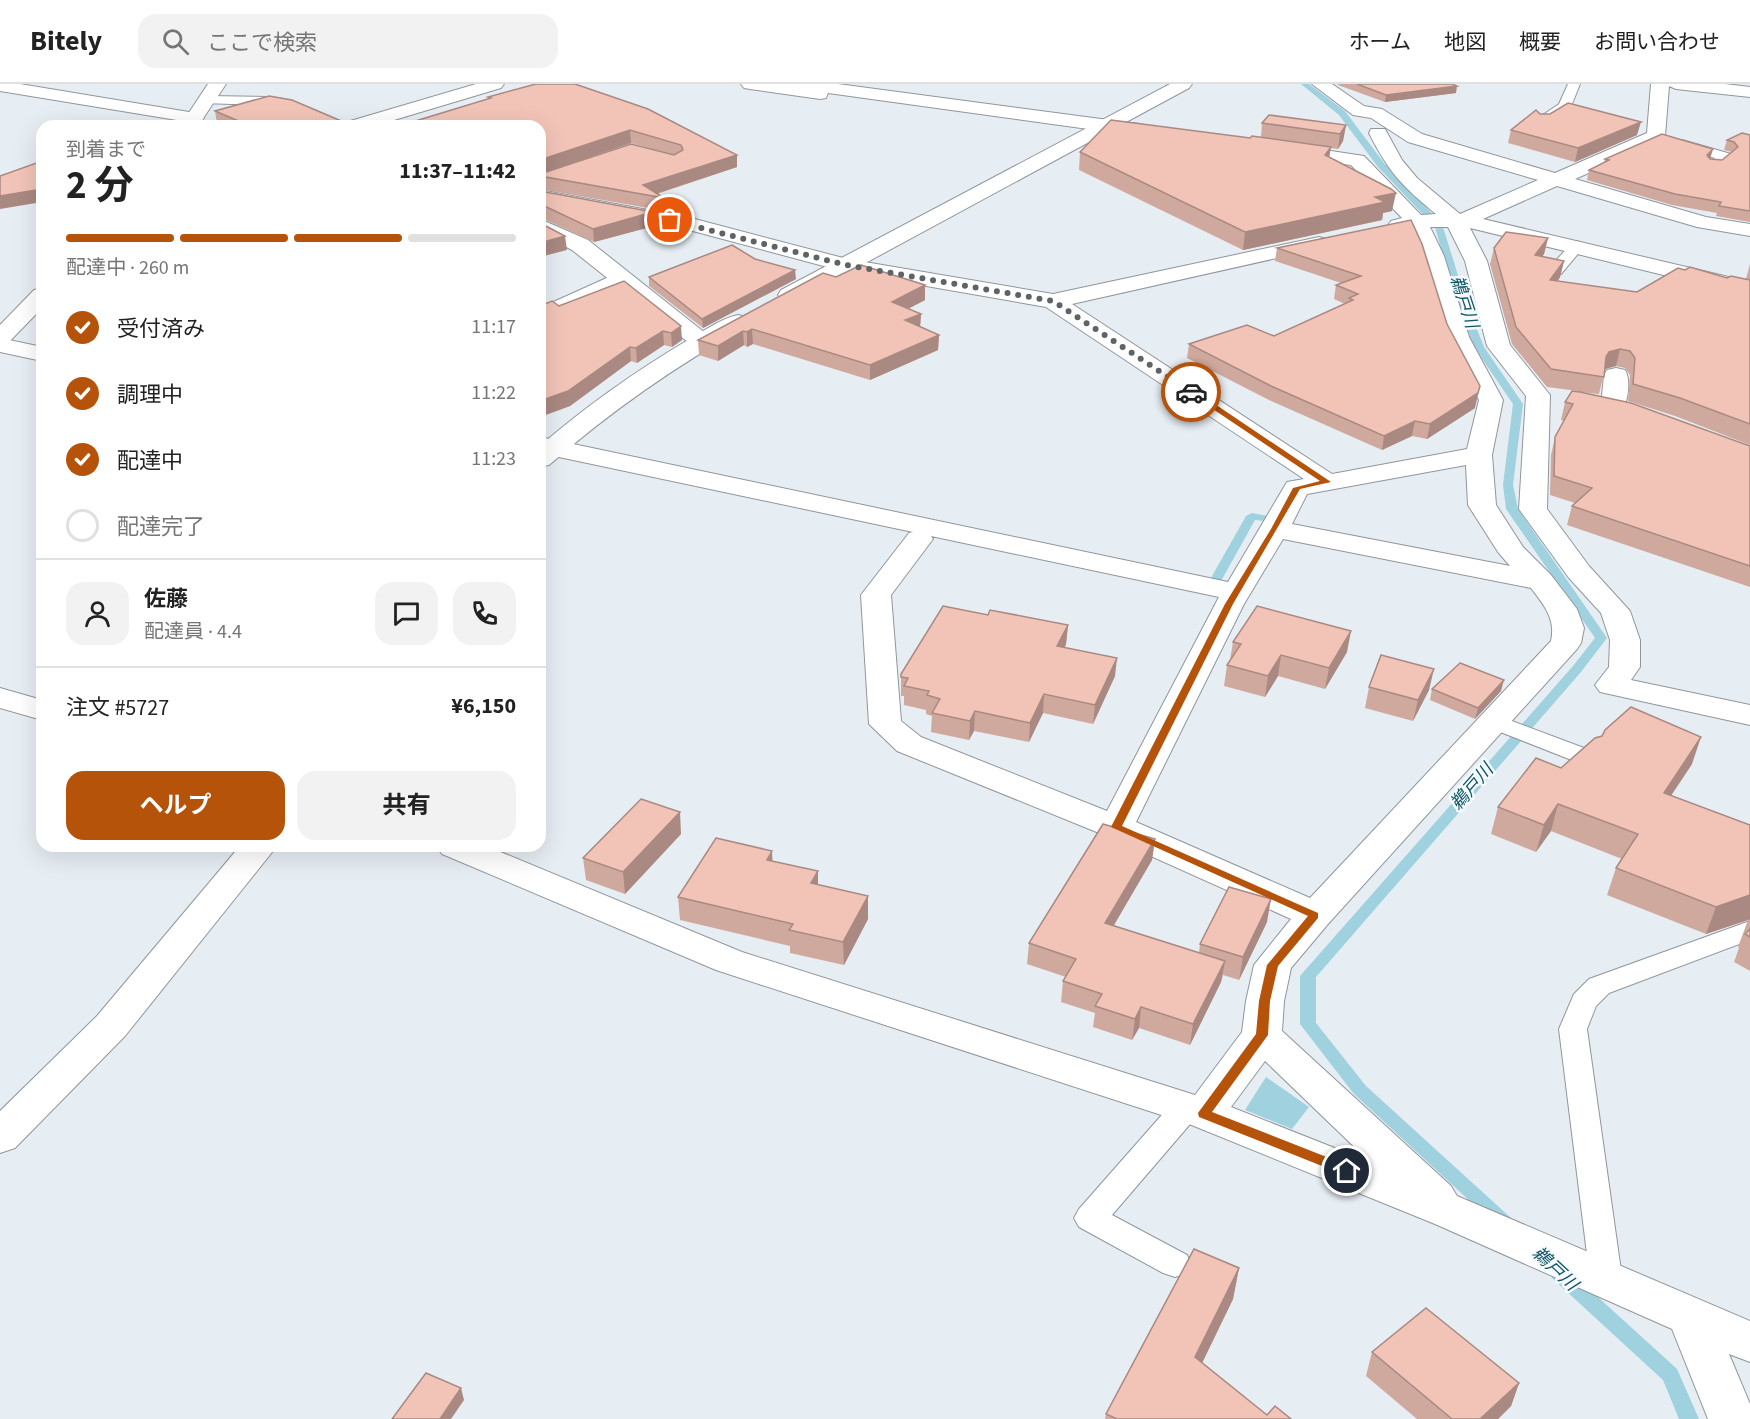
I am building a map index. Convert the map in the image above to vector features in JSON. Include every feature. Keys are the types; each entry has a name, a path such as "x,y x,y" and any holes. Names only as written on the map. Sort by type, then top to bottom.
{"street":[{"path":"192,120 218,84"},
{"path":"374,120 495,84"},
{"path":"750,84 1155,136"},
{"path":"799,84 1102,129"},
{"path":"546,451 619,395 701,341 1183,84"},
{"path":"1321,84 1359,111 1378,134 1394,162 1410,182 1456,221 1476,261 1499,346 1542,397 1533,509 1579,572 1615,611 1625,640 1624,667 1611,685 1750,715"},
{"path":"1456,221 1554,182 1656,136 1660,84"},
{"path":"1676,84 1750,92"},
{"path":"1744,84 1750,85"},
{"path":"0,87 169,120"},
{"path":"1359,111 1376,113 1415,138 1714,232 1750,238"},
{"path":"1378,134 1404,131"},
{"path":"1378,134 1704,223 1750,230"},
{"path":"1266,151 1357,160 1420,222 1464,355 1496,400"},
{"path":"546,197 691,224 846,265 1053,301 1335,239"},
{"path":"1381,229 1420,222 1456,221 1577,246 1750,289"},
{"path":"546,228 580,244 701,341"},
{"path":"1,337 36,301"},
{"path":"1053,301 1327,482"},
{"path":"1,337 36,340"},
{"path":"1,337 36,352"},
{"path":"1613,407 1616,375"},
{"path":"1496,400 1542,397"},
{"path":"1195,1111 1262,1035 1264,1001 1273,965 1315,915 1500,724 1566,643 1569,628 1562,609 1541,581 1512,552 1482,505 1479,455 1496,400"},
{"path":"546,454 919,539 1233,598"},
{"path":"546,454 1233,598"},
{"path":"1116,827 1233,598 1297,488 1479,455"},
{"path":"1275,529 1541,581"},
{"path":"919,539 876,595 885,724 909,744 1116,827 1315,915"},
{"path":"1624,667 1750,695"},
{"path":"0,698 36,708"},
{"path":"0,1137 111,1026 254,852"},
{"path":"468,852 729,961 1195,1111 1450,1212 1600,1275 1750,1342"},
{"path":"1262,1035 1450,1212"},
{"path":"1689,1314 1732,1419"}],"lane":[{"path":"1542,122 1565,106 1574,84"},
{"path":"206,100 268,101 292,107"},
{"path":"1656,136 1726,156 1714,165"},
{"path":"1555,271 1577,246"},
{"path":"546,311 620,277"},
{"path":"1500,724 1583,756"},
{"path":"1600,1275 1574,1029 1584,1001 1599,986 1750,930"},
{"path":"1175,1264 1090,1218 1195,1111"}],"water":[{"path":"1266,1077 1309,1107 1292,1129 1245,1110"}],"building":[{"path":"536,84 575,84 648,109 737,155 643,185 664,198 546,177 546,172 631,144 674,155 683,150 681,145 630,130 546,158 546,120 419,120 491,98 488,97"},
{"path":"1357,84 1452,84 1457,86 1386,95"},
{"path":"269,96 292,100 339,120 236,120 215,111"},
{"path":"1568,103 1641,122 1578,148 1511,130 1536,110 1540,114 1550,114"},
{"path":"1269,115 1346,125 1340,134 1262,123"},
{"path":"1111,120 1331,147 1325,155 1396,193 1375,197 1385,202 1245,232 1080,152"},
{"path":"1742,133 1750,135 1750,211 1719,206 1721,202 1675,194 1589,170 1609,160 1605,159 1662,134 1713,149 1707,155 1710,159 1722,160 1738,147 1734,142 1727,140"},
{"path":"36,163 36,190 0,196 0,176"},
{"path":"546,192 653,212 593,229 546,207"},
{"path":"1411,220 1422,244 1447,324 1480,386 1478,393 1430,424 1415,421 1384,436 1271,386 1189,344 1247,325 1274,336 1353,300 1349,298 1358,294 1336,285 1361,276 1277,248"},
{"path":"546,226 565,236 546,241"},
{"path":"1506,232 1548,238 1535,255 1564,261 1550,280 1637,292 1678,268 1685,270 1690,267 1727,278 1731,276 1750,280 1750,424 1680,398 1633,384 1635,358 1630,351 1620,349 1609,352 1606,357 1604,377 1551,369 1516,327 1494,248"},
{"path":"732,245 755,259 795,270 702,319 649,277"},
{"path":"861,265 925,285 892,302 921,314 905,320 939,335 870,365 752,329 747,332 743,331 718,346 698,340 823,273 836,277"},
{"path":"624,281 681,326 671,333 663,331 636,348 630,347 568,391 546,399 546,304 552,301 559,306"},
{"path":"1572,391 1631,403 1750,446 1750,566 1572,506 1592,488 1554,476 1555,437 1573,404 1565,402"},
{"path":"943,606 988,615 990,610 1068,625 1057,646 1117,658 1095,705 1044,694 1030,723 975,711 970,721 932,713 940,699 927,695 929,691 904,686 908,678 901,677 901,674"},
{"path":"1257,606 1351,631 1329,668 1281,655 1268,676 1227,665 1241,644 1233,642"},
{"path":"1381,655 1434,669 1418,700 1369,687"},
{"path":"1460,663 1504,680 1478,708 1432,689"},
{"path":"1631,707 1701,737 1664,793 1750,825 1750,895 1716,907 1616,868 1638,834 1558,804 1544,825 1498,807 1536,758 1561,768 1595,738 1602,736 1605,730"},
{"path":"641,799 680,812 623,872 583,858"},
{"path":"1103,824 1155,839 1105,923 1225,961 1193,1024 1141,1007 1135,1019 1095,1006 1102,994 1063,981 1076,959 1029,943"},
{"path":"716,838 772,851 767,860 818,871 811,883 868,896 843,942 789,930 793,924 678,897"},
{"path":"1229,887 1271,899 1243,957 1200,944"},
{"path":"1194,1249 1239,1268 1195,1357 1267,1415 1275,1406 1291,1419 1117,1419 1106,1414"},
{"path":"1426,1308 1519,1383 1480,1419 1452,1419 1372,1352"},
{"path":"426,1373 461,1388 440,1419 392,1419"}],"waterway":[{"name":"鵜戸川","path":"1305,84 1342,113 1381,165 1439,226 1462,304 1479,347 1518,404 1508,485 1512,509 1601,638 1577,669 1308,976 1308,1024 1360,1090 1505,1223"},
{"path":"1217,578 1252,516 1264,518"},
{"name":"鵜戸川","path":"1559,1273 1670,1375 1689,1419"}],"way so far":[{"path":"670,220 846,265 1053,301 1191,392"}],"route":[{"path":"1191,392 1327,482 1297,488 1229,604 1116,827 1315,915 1273,965 1264,1001 1262,1035 1204,1113 1347,1171"}]}
